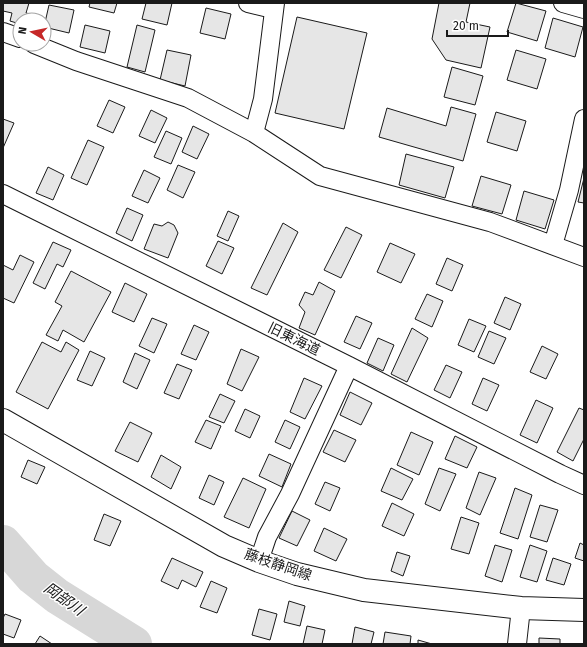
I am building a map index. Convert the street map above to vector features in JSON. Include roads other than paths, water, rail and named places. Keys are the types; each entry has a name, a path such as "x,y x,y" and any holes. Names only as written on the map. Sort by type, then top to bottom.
{"main road":[{"name":"藤枝静岡線","path":"3,420 224,546 259,561 297,574 364,590 521,608 584,610"}],"street":[{"path":"248,3 274,6 263,99 254,133"},
{"path":"563,3 584,9"},
{"path":"52,51 76,61 188,98 254,133 320,176 490,222 584,257"},
{"path":"553,245 569,190 584,119"},
{"name":"旧東海道","path":"3,194 584,485"},
{"path":"259,561 267,537 290,494 349,366"},
{"path":"517,644 521,608"}],"waterway":[{"name":"岡部川","path":"3,543 33,577 57,596 134,644"}]}
